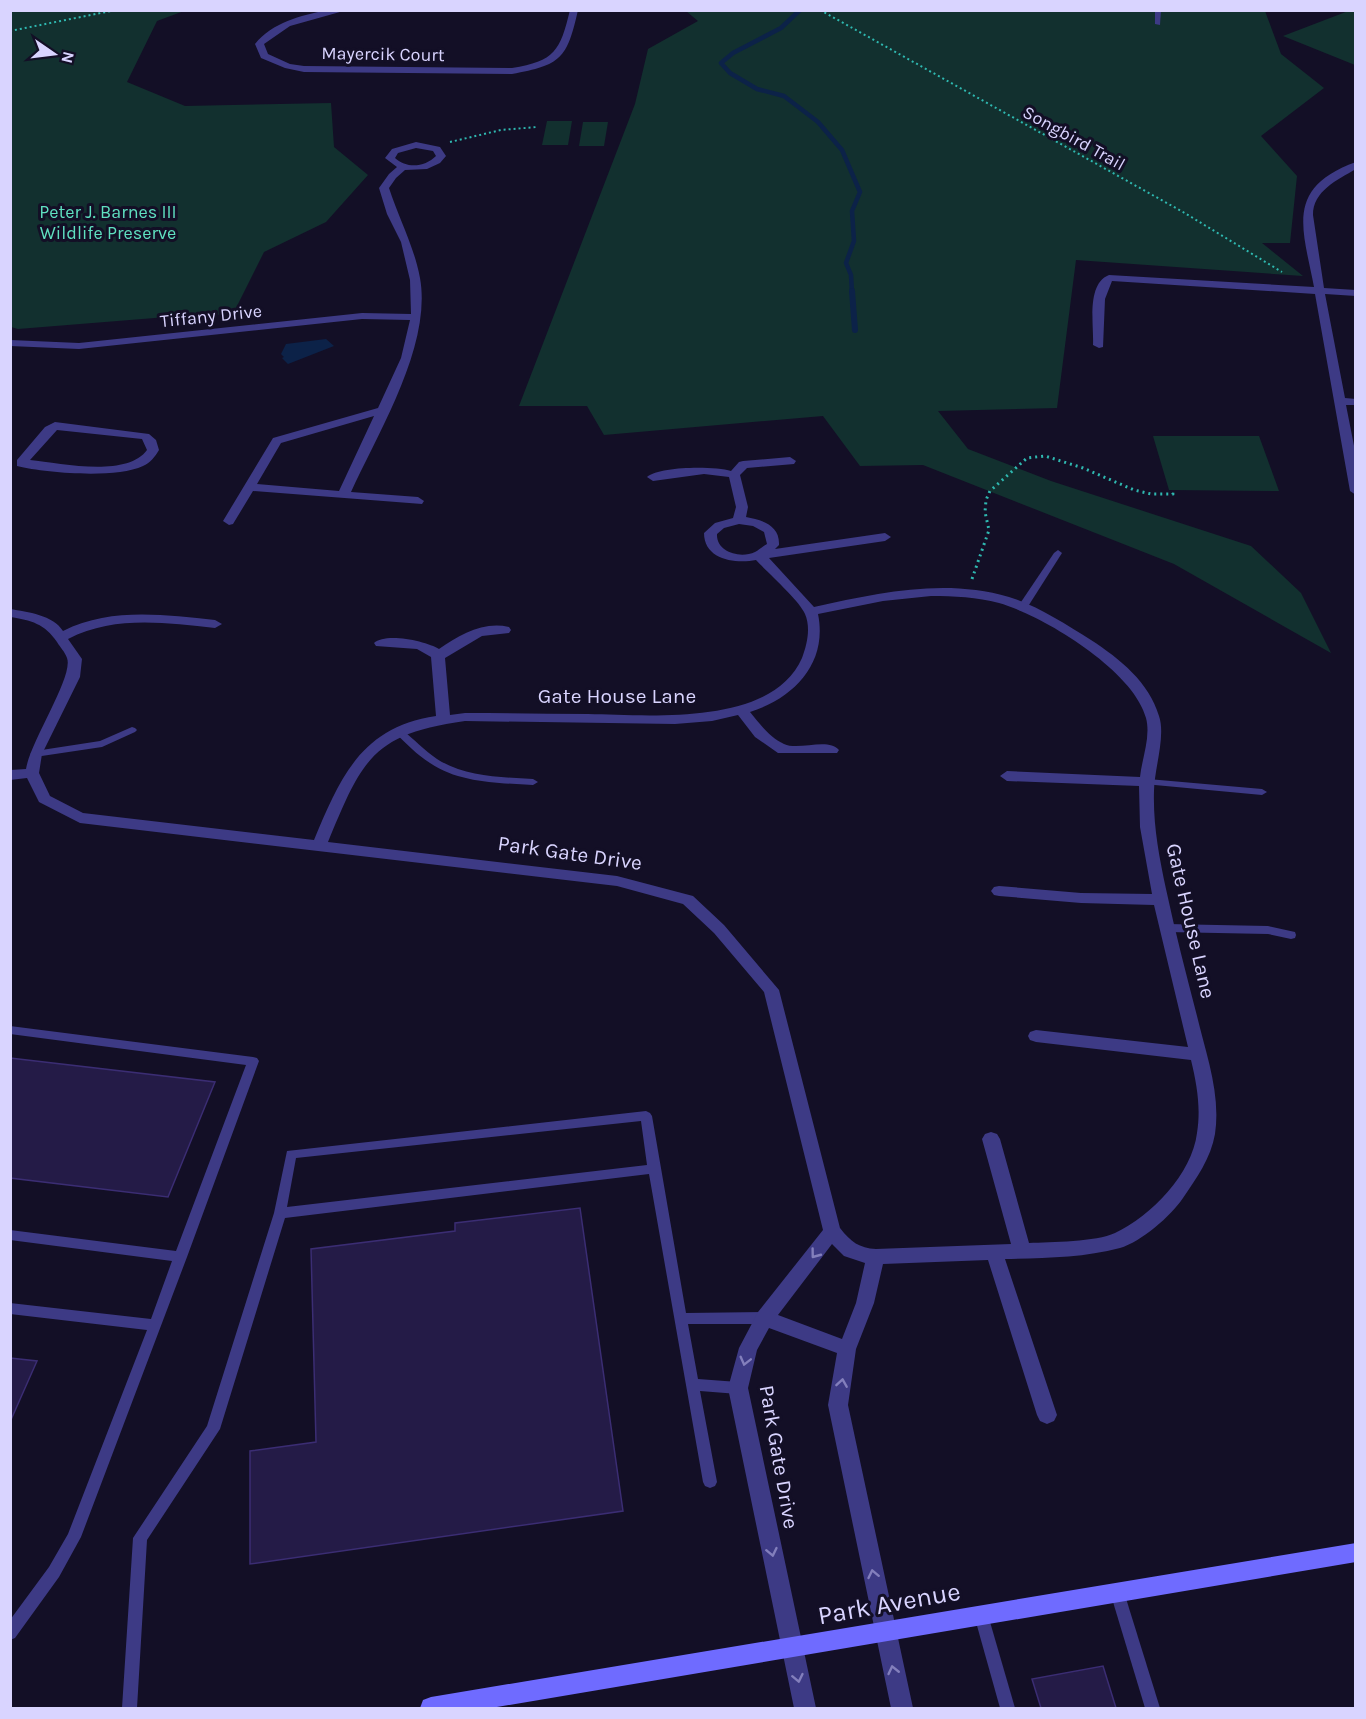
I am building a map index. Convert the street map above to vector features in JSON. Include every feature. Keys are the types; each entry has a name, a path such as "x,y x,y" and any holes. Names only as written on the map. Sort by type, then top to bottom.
{"street":[{"name":"Mayercik Court","path":"343,10 297,20 273,30 259,44 264,56 288,66 304,69 512,71 540,65 560,54 566,45 574,10"},
{"path":"408,146 431,147 440,153 439,160 420,168 403,167 390,158 395,151 408,146"},
{"path":"1356,165 1338,175 1319,191 1308,206 1308,228 1356,491"},
{"path":"345,493 407,358 416,317 415,280 406,242 392,214 384,188 392,176 403,167"},
{"path":"1099,345 1100,290 1104,281 1110,278 1319,287 1356,293"},
{"name":"Tiffany Drive","path":"10,343 79,346 362,316 416,317"},
{"path":"1340,401 1356,402"},
{"path":"229,521 277,441 383,410"},
{"path":"55,426 145,436 150,440 153,450 147,459 137,465 116,470 16,463 49,429 55,426"},
{"path":"734,475 743,465 790,461"},
{"path":"653,477 703,470 718,470 734,475"},
{"path":"734,475 742,507 739,520"},
{"path":"249,487 345,493 418,501"},
{"path":"759,555 773,545 772,533 759,524 739,520 719,525 709,536 709,542 719,553 739,559 885,537"},
{"path":"759,555 811,612"},
{"name":"Gate House Lane","path":"319,846 354,769 372,746 398,731 430,720 465,717 675,720 708,718 741,710 762,702 784,689 801,674 811,657 815,639 811,612 884,596 935,592 967,593 1004,601 1046,619 1119,666 1137,686 1153,718 1155,729 1149,762 1147,828 1159,900 1207,1091 1206,1135 1193,1170 1170,1203 1155,1217 1118,1240 1068,1249 861,1256 844,1248 832,1231"},
{"path":"10,613 30,616 54,627 75,659 73,676 35,754 32,773 10,775"},
{"path":"61,637 76,628 130,617 215,624"},
{"path":"438,656 469,635 492,628 504,630"},
{"path":"381,643 423,646 434,650 438,656 443,719"},
{"path":"741,710 760,734 783,750 832,750"},
{"name":"Park Gate Drive","path":"32,773 44,799 80,818 617,880 688,900 719,929 771,990 832,1231 765,1318 748,1348 738,1388 805,1708"},
{"path":"1007,776 1148,782"},
{"path":"999,891 1081,898 1159,900"},
{"path":"1036,1036 1199,1055"},
{"path":"991,1139 1022,1251"},
{"path":"994,1252 1047,1415"},
{"path":"876,1257 865,1303 847,1349 838,1405 902,1708"},
{"path":"765,1318 847,1349"},
{"name":"Park Avenue","path":"431,1708 1356,1552"}],"lane":[{"path":"1158,10 1158,24"},
{"path":"1022,608 1058,553"},
{"path":"35,754 102,744 132,730"},
{"path":"398,731 436,763 460,774 533,782"},
{"path":"1148,782 1262,792"},
{"path":"1167,928 1268,930 1291,935"},
{"path":"10,1030 253,1061 74,1537 54,1572 10,1633"},
{"path":"129,1708 140,1538 213,1429 280,1213 291,1154 646,1116 710,1482"},
{"path":"280,1213 654,1169"},
{"path":"10,1234 181,1257"},
{"path":"10,1308 155,1325"},
{"path":"681,1319 765,1318"},
{"path":"693,1385 738,1388"},
{"path":"1117,1592 1153,1708"},
{"path":"981,1615 1008,1708"}],"path":[{"path":"10,31 116,10"},
{"name":"Songbird Trail","path":"820,10 1182,212 1284,273 1319,287"},
{"path":"431,147 501,130 537,127"},
{"path":"967,593 989,530 985,512 986,500 990,491 1023,462 1036,456 1045,456 1083,468 1134,490 1166,496 1173,494 1172,490"}],"green space":[{"path":"1351,10 1355,11 1355,65 1283,36"},
{"name":"Peter J. Barnes III Wildlife Preserve","path":"10,11 184,11 157,21 127,82 185,106 331,103 334,147 368,175 326,222 264,252 233,314 18,329 11,327"},
{"path":"686,11 1265,11 1281,54 1324,88 1261,136 1297,176 1290,243 1262,243 1303,276 1076,260 1057,408 938,411 968,449 1051,481 1251,546 1301,593 1331,653 1174,564 923,465 860,466 823,416 604,435 587,406 519,406 635,104 648,49 698,21"},
{"path":"547,121 572,121 568,145 542,145"},
{"path":"583,122 608,122 604,146 579,146"},
{"path":"1153,436 1259,436 1279,491 1169,490"}],"water":[{"path":"326,339 334,346 288,364 282,358 284,357 281,354 286,344"}],"building":[{"path":"10,1058 215,1082 168,1197 10,1178"},
{"path":"580,1208 623,1511 250,1564 250,1451 316,1442 311,1249 455,1231 455,1223"},
{"path":"10,1358 37,1361 10,1422"},
{"path":"1103,1666 1116,1708 1041,1708 1032,1679"}],"waterway":[{"path":"800,10 781,28 733,53 721,63 730,73 757,89 784,96 818,122 842,150 860,192 852,211 854,241 846,263 851,275 852,292"},
{"path":"852,291 855,330"}]}
